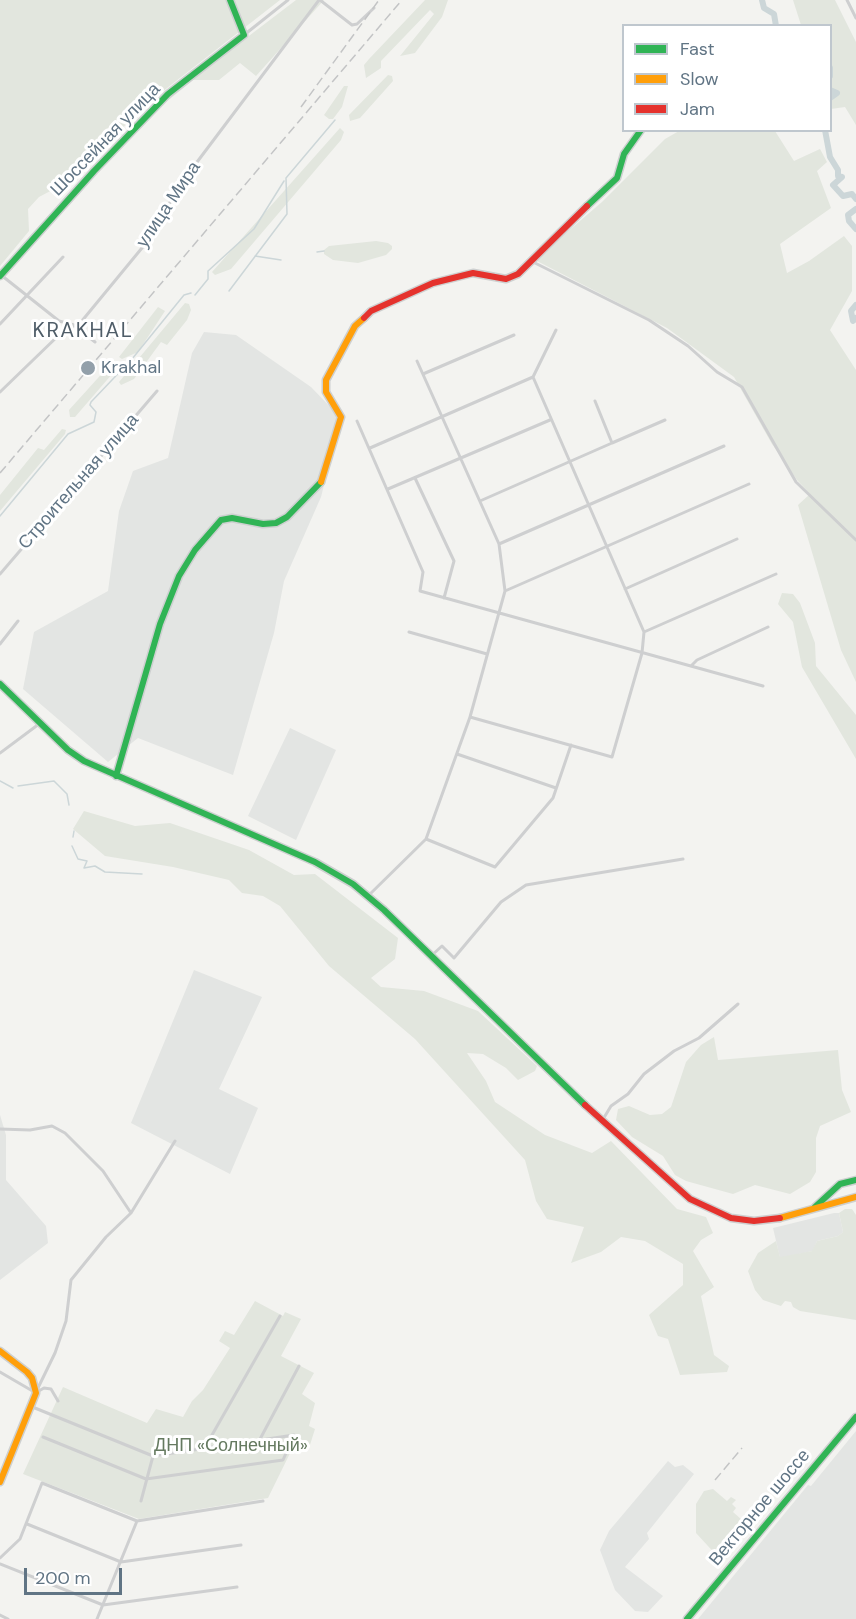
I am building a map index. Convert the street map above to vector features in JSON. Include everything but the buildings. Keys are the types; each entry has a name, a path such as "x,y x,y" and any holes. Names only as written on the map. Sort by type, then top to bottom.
{"street":[{"path":"230,0 244,35 288,0"},
{"path":"319,0 352,25 357,24 374,8"},
{"name":"улица Мира","path":"0,392 60,334 81,322 151,237 179,186 319,0"},
{"path":"847,0 856,18"},
{"name":"Шоссейная улица","path":"1,276 94,171 168,94 244,35"},
{"path":"116,777 160,624 179,576 195,550 221,520 232,518 263,524 276,523 287,517 320,486 340,417 326,392 326,380 355,326 371,311 424,286 473,273 508,279 521,272 618,178 624,154 640,132"},
{"path":"0,324 63,257"},
{"path":"531,261 649,320 688,346 717,372 742,387 796,482 856,540"},
{"path":"1,276 59,321 74,325 95,342"},
{"path":"370,448 532,376 556,330"},
{"path":"423,374 514,335"},
{"path":"368,896 426,839 470,717 505,591 499,544 417,361"},
{"path":"470,717 612,757 642,653 645,632 532,376"},
{"name":"Строительная улица","path":"0,574 157,391"},
{"path":"596,401 612,443"},
{"path":"387,489 550,420"},
{"path":"480,501 665,420"},
{"path":"357,422 423,572 420,591 763,686"},
{"path":"499,544 724,446"},
{"path":"415,478 454,561 444,598"},
{"path":"505,591 749,484"},
{"path":"625,589 737,539"},
{"path":"645,632 776,574"},
{"path":"0,644 18,621"},
{"path":"691,666 697,660 768,627"},
{"path":"409,632 487,654"},
{"path":"0,684 39,724 78,757 116,777 315,862 368,896 602,1120 678,1190 704,1207 731,1218 753,1221 775,1219 855,1198"},
{"path":"0,753 39,724"},
{"path":"426,839 495,867 553,798 571,745"},
{"path":"457,754 556,788"},
{"path":"431,956 442,946 454,958 501,902 526,885 683,859"},
{"path":"602,1120 611,1106 628,1094 644,1074 674,1051 699,1038 738,1004"},
{"path":"0,1129 30,1130 52,1126 65,1133 103,1171 131,1214"},
{"path":"0,1482 66,1321 71,1280 106,1237 131,1214 175,1141"},
{"path":"813,1208 840,1184 856,1180"},
{"path":"827,1197 833,1203"},
{"path":"204,1449 280,1316"},
{"path":"0,1351 27,1372 32,1378 36,1393"},
{"path":"259,1441 299,1366"},
{"path":"0,1372 36,1393"},
{"path":"36,1393 44,1388 51,1389 58,1401"},
{"path":"30,1406 153,1456 294,1436 283,1460 146,1479 43,1437"},
{"name":"Векторное шоссе","path":"687,1619 856,1417"},
{"path":"141,1501 153,1456"},
{"path":"0,1558 19,1542 42,1483 137,1521 263,1501"},
{"path":"96,1619 137,1521"},
{"path":"27,1524 121,1562 241,1545"},
{"path":"0,1564 103,1605 237,1587"},
{"path":"0,1615 8,1619"}],"shaded area":[{"path":"204,332 236,335 311,387 341,418 321,497 284,581 274,633 233,775 138,738 108,762 23,689 34,632 108,591 119,511 133,471 168,458 192,353"},
{"path":"290,728 336,750 296,840 248,816"},
{"path":"194,970 262,997 219,1089 258,1108 230,1174 131,1123"},
{"path":"0,1115 6,1135 6,1180 46,1226 48,1243 0,1280"},
{"path":"839,1213 843,1232 838,1236 817,1241 813,1251 780,1258 773,1228"},
{"path":"856,1431 856,1619 698,1619 808,1485 811,1486"},
{"path":"668,1461 675,1467 683,1465 694,1474 647,1533 649,1539 625,1567 663,1596 648,1612 635,1611 615,1590 600,1550 609,1531"}],"green space":[{"path":"0,0 280,0 144,106 73,179 39,197 28,209 29,231 0,266"},
{"path":"296,0 324,0 256,76 240,63 219,80 193,80 170,99 169,97"},
{"path":"425,0 448,0 442,17 415,53 400,56 434,14 430,10 381,61 381,68 366,78 364,65"},
{"path":"793,0 835,0 856,42 856,125 845,107 832,109 832,24 801,24"},
{"path":"388,75 392,76 393,81 360,118 350,121 349,115"},
{"path":"344,86 348,86 342,107 333,119 329,119 324,115"},
{"path":"340,128 344,132 341,140 231,269 215,275 212,272"},
{"path":"677,132 776,132 794,161 820,149 827,162 817,171 831,208 780,244 787,273 809,261 844,236 852,246 852,291 830,330 856,370 856,682 841,650 798,505 810,494 797,480 772,444 734,377 667,328 537,261 546,250 602,202 665,139"},
{"path":"376,241 388,243 392,249 386,255 358,263 333,260 324,254 324,250 329,246"},
{"path":"185,303 189,304 191,310 187,320 167,345 161,342 134,379 121,385 119,382"},
{"path":"158,307 165,311 138,352 122,359 119,357"},
{"path":"107,368 112,368 113,373 75,417 70,417 69,410"},
{"path":"62,429 66,430 65,434 0,511 0,495 38,448 44,450"},
{"path":"782,593 793,594 800,603 815,643 816,666 856,715 856,759 802,667 793,622 778,604"},
{"path":"84,811 135,826 170,823 249,850 294,875 315,874 398,938 395,959 371,978 381,987 424,991 478,1011 537,1066 535,1071 518,1080 506,1068 483,1054 467,1053 486,1081 495,1102 545,1135 592,1153 611,1141 677,1209 706,1217 713,1233 701,1240 693,1251 714,1287 701,1296 714,1355 729,1366 727,1372 680,1375 668,1339 658,1336 649,1315 683,1285 683,1264 645,1241 621,1237 601,1252 571,1263 584,1227 547,1219 536,1201 525,1160 415,1039 329,966 280,906 263,896 242,893 229,880 173,867 105,856 73,829"},
{"path":"714,1037 718,1060 838,1050 842,1090 851,1112 820,1126 816,1138 816,1172 810,1182 790,1194 755,1185 733,1194 686,1181 675,1175 663,1156 632,1137 616,1120 618,1109 629,1106 650,1115 662,1114 671,1107 686,1062 701,1045"},
{"path":"845,1209 852,1209 856,1215 856,1320 800,1311 793,1307 791,1302 785,1301 781,1306 763,1300 755,1290 748,1271 758,1253 776,1241 780,1257 812,1251 817,1241 838,1236 843,1232 839,1213"},
{"name":"ДНП «Солнечный»","path":"255,1301 283,1316 285,1312 301,1319 281,1356 314,1373 302,1394 315,1403 309,1426 315,1429 309,1448 295,1443 268,1498 139,1519 23,1474 63,1387 147,1423 156,1409 183,1417 230,1348 219,1341 225,1331 234,1335"},
{"path":"713,1489 727,1501 731,1497 736,1500 732,1504 736,1508 733,1512 750,1527 726,1559 719,1558 696,1533 696,1504 704,1491"}],"waterway":[{"path":"762,0 764,8 774,14 776,24"},
{"path":"832,91 837,93 832,97"},
{"path":"229,291 287,214 286,178 335,120"},
{"path":"825,132 830,157 838,170 838,176 842,177 833,185 843,196 852,194 856,199"},
{"path":"195,295 208,279 208,271 254,229 284,181"},
{"path":"856,209 848,215 849,221 856,229"},
{"path":"317,252 324,251"},
{"path":"255,256 281,260"},
{"path":"0,516 68,434 94,422 96,412 90,405 91,402 132,359 184,295 191,293"},
{"path":"856,305 851,311 853,321 856,318"},
{"path":"0,781 13,788"},
{"path":"18,786 54,781 67,794 69,805"},
{"path":"73,837 74,831"},
{"path":"72,846 78,859 87,861 84,868 95,866 105,872 142,874"}],"railway":[{"path":"301,107 379,0"},
{"path":"0,473 402,0"},
{"path":"715,1480 742,1448"}],"traffic: fast":[{"path":"0,276 94,171 168,94 244,35 230,0"},
{"path":"587,206 617,178 624,154 640,132"},
{"path":"116,776 160,624 179,576 195,550 221,520 232,518 263,524 276,523 287,517 321,482"},
{"path":"0,684 68,750 84,761 315,862 353,884 384,910 585,1105"},
{"path":"815,1207 840,1184 856,1180"},
{"path":"687,1619 856,1417"}],"traffic: slow":[{"path":"321,482 341,417 326,392 326,380 355,326 364,318"},
{"path":"780,1218 856,1197"},
{"path":"0,1351 27,1372 32,1378 36,1393 0,1482"}],"traffic: jam":[{"path":"364,318 371,311 433,283 473,273 506,279 518,274 587,206"},
{"path":"585,1105 690,1199 731,1218 754,1221 780,1218"}],"place":[{"name":"Krakhal","path":"88,368"}],"district":[{"name":"KRAKHAL","path":"83,331"}]}
